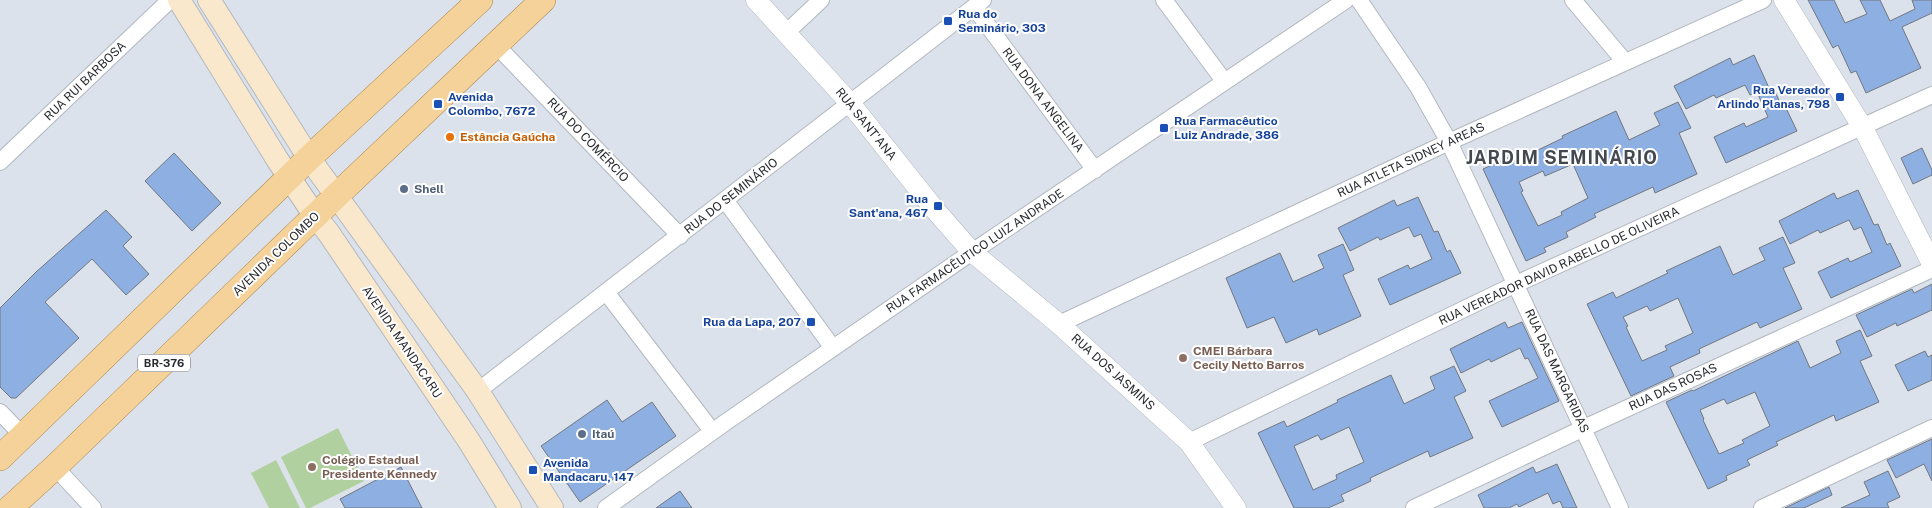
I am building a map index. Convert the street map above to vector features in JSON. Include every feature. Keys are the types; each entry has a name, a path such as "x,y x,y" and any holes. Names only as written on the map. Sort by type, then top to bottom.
{"main road":[{"name":"AVENIDA MANDACARU","path":"179,0 290,178 469,441 510,508"},
{"path":"208,0 309,158 410,294 478,391 552,508"},
{"path":"0,458 24,437 309,158 480,0"},
{"name":"AVENIDA COLOMBO","path":"10,508 542,0"},
{"path":"381,312 410,294"}],"street":[{"name":"RUA RUI BARBOSA","path":"0,162 170,0"},
{"name":"RUA SANT'ANA","path":"756,0 850,103 936,211 972,252"},
{"path":"787,32 821,0"},
{"path":"1164,0 1224,81"},
{"name":"RUA FARMACÊUTICO LUIZ ANDRADE","path":"606,508 712,432 972,252 1346,0"},
{"name":"RUA DAS MARGARIDAS","path":"1359,0 1418,87 1449,142 1620,508"},
{"path":"1574,0 1625,62"},
{"name":"RUA ATLETA SIDNEY AREAS","path":"1059,324 1449,142 1763,0"},
{"path":"1784,0 1863,128 1932,264"},
{"name":"RUA DO SEMINÁRIO","path":"478,391 978,4"},
{"name":"RUA DONA ANGELINA","path":"978,4 1095,170"},
{"name":"RUA DO COMÉRCIO","path":"496,44 680,236"},
{"name":"RUA VEREADOR DAVID RABELLO DE OLIVEIRA","path":"1188,442 1516,284 1863,128 1932,95"},
{"path":"725,200 833,348"},
{"name":"RUA DOS JASMINS","path":"972,252 1059,324 1188,442 1236,508"},
{"name":"RUA DAS ROSAS","path":"1414,508 1932,269"},
{"path":"606,292 712,432"},
{"path":"0,412 24,437"},
{"path":"1762,508 1932,428"},
{"path":"55,467 93,508"}],"green space":[{"path":"338,428 364,481 310,508 306,508 281,457"},
{"path":"276,460 300,508 269,508 251,473"}],"building":[{"path":"1808,0 1834,0 1845,23 1867,14 1860,0 1880,0 1890,21 1915,9 1912,0 1932,0 1932,13 1902,27 1921,68 1866,93 1856,71 1851,73 1838,45 1833,48"},
{"path":"1754,55 1770,90 1774,89 1783,110 1786,108 1797,131 1726,163 1714,137 1744,123 1746,127 1768,117 1757,92 1750,95 1745,85 1716,98 1714,95 1686,109 1674,86 1730,58 1733,65"},
{"path":"1678,102 1691,128 1679,133 1697,174 1655,193 1653,187 1594,214 1596,217 1566,232 1568,237 1544,248 1546,252 1526,261 1483,169 1509,157 1511,163 1563,138 1562,136 1616,111 1629,140 1660,125 1654,113","holes":["1573,164 1588,198 1561,212 1562,215 1538,226 1521,192 1523,191 1519,182 1543,171 1545,176"]},
{"path":"1922,148 1932,170 1932,175 1913,184 1901,158"},
{"path":"174,153 221,203 192,231 145,181"},
{"path":"1858,190 1874,225 1878,224 1887,245 1890,243 1901,266 1831,298 1818,272 1848,258 1850,262 1872,252 1861,227 1854,230 1849,220 1820,233 1818,230 1790,244 1779,221 1834,193 1837,199"},
{"path":"1418,197 1434,232 1438,231 1447,252 1450,250 1461,273 1390,305 1378,279 1408,265 1410,269 1432,259 1421,234 1414,237 1409,227 1380,240 1378,237 1350,251 1338,228 1394,200 1397,206"},
{"path":"106,210 132,237 123,246 149,274 126,295 92,259 45,302 79,338 16,398 11,398 0,387 0,308 36,272"},
{"path":"1783,237 1795,263 1783,268 1802,309 1760,328 1757,322 1699,349 1700,353 1670,367 1674,376 1631,396 1587,304 1613,292 1616,298 1668,273 1666,271 1720,246 1733,275 1765,260 1759,248","holes":["1678,298 1693,333 1665,346 1667,350 1642,361 1623,317 1647,306 1650,311"]},
{"path":"1343,244 1354,270 1343,275 1361,316 1319,335 1317,329 1286,343 1274,317 1247,328 1226,278 1280,253 1293,282 1324,268 1318,255"},
{"path":"1932,284 1932,310 1897,326 1896,323 1867,337 1856,315 1912,289 1914,293"},
{"path":"1505,322 1508,328 1522,322 1559,401 1502,427 1489,401 1538,378 1528,358 1525,359 1520,348 1491,362 1489,359 1461,373 1450,349"},
{"path":"1860,330 1872,356 1860,361 1879,402 1836,421 1834,415 1776,442 1778,445 1747,460 1750,465 1726,476 1727,480 1708,489 1666,402 1798,341 1810,368 1841,353 1836,341","holes":["1755,392 1770,426 1742,440 1744,443 1719,454 1700,410 1724,399 1727,404"]},
{"path":"1925,351 1928,357 1932,355 1932,380 1908,391 1895,365"},
{"path":"1454,366 1466,391 1454,397 1473,438 1430,457 1428,451 1370,478 1371,481 1341,495 1344,501 1328,508 1294,508 1258,433 1284,421 1287,427 1338,402 1337,400 1391,375 1404,404 1435,389 1430,377","holes":["1349,427 1364,462 1336,475 1337,479 1313,490 1294,446 1318,435 1321,440"]},
{"path":"607,400 622,422 652,402 676,436 580,502 541,446"},
{"path":"1932,439 1932,481 1924,464 1896,478 1887,460"},
{"path":"1557,464 1577,508 1563,508 1560,501 1553,504 1548,493 1519,507 1517,504 1509,508 1484,508 1478,495 1533,467 1536,473"},
{"path":"401,467 422,508 345,508 340,499"},
{"path":"1888,471 1900,497 1887,503 1889,508 1841,508 1870,495 1864,482"},
{"path":"1829,487 1832,495 1804,508 1785,508"},
{"path":"680,491 692,508 656,508"}],"place":[{"name":"Rua do Seminário, 303","path":"948,21"},
{"name":"Rua Vereador Arlindo Planas, 798","path":"1840,97"},
{"name":"Avenida Colombo, 7672","path":"438,104"},
{"name":"Rua Farmacêutico Luiz Andrade, 386","path":"1164,128"},
{"name":"Estância Gaúcha","path":"450,137"},
{"name":"Shell","path":"404,189"},
{"name":"Rua Sant'ana, 467","path":"938,206"},
{"name":"Rua da Lapa, 207","path":"811,322"},
{"name":"CMEI Bárbara Cecily Netto Barros","path":"1183,358"},
{"name":"Itaú","path":"582,434"},
{"name":"Colégio Estadual Presidente Kennedy","path":"312,467"},
{"name":"Avenida Mandacaru, 147","path":"533,470"}],"district":[{"name":"JARDIM SEMINÁRIO","path":"1562,158"}]}
